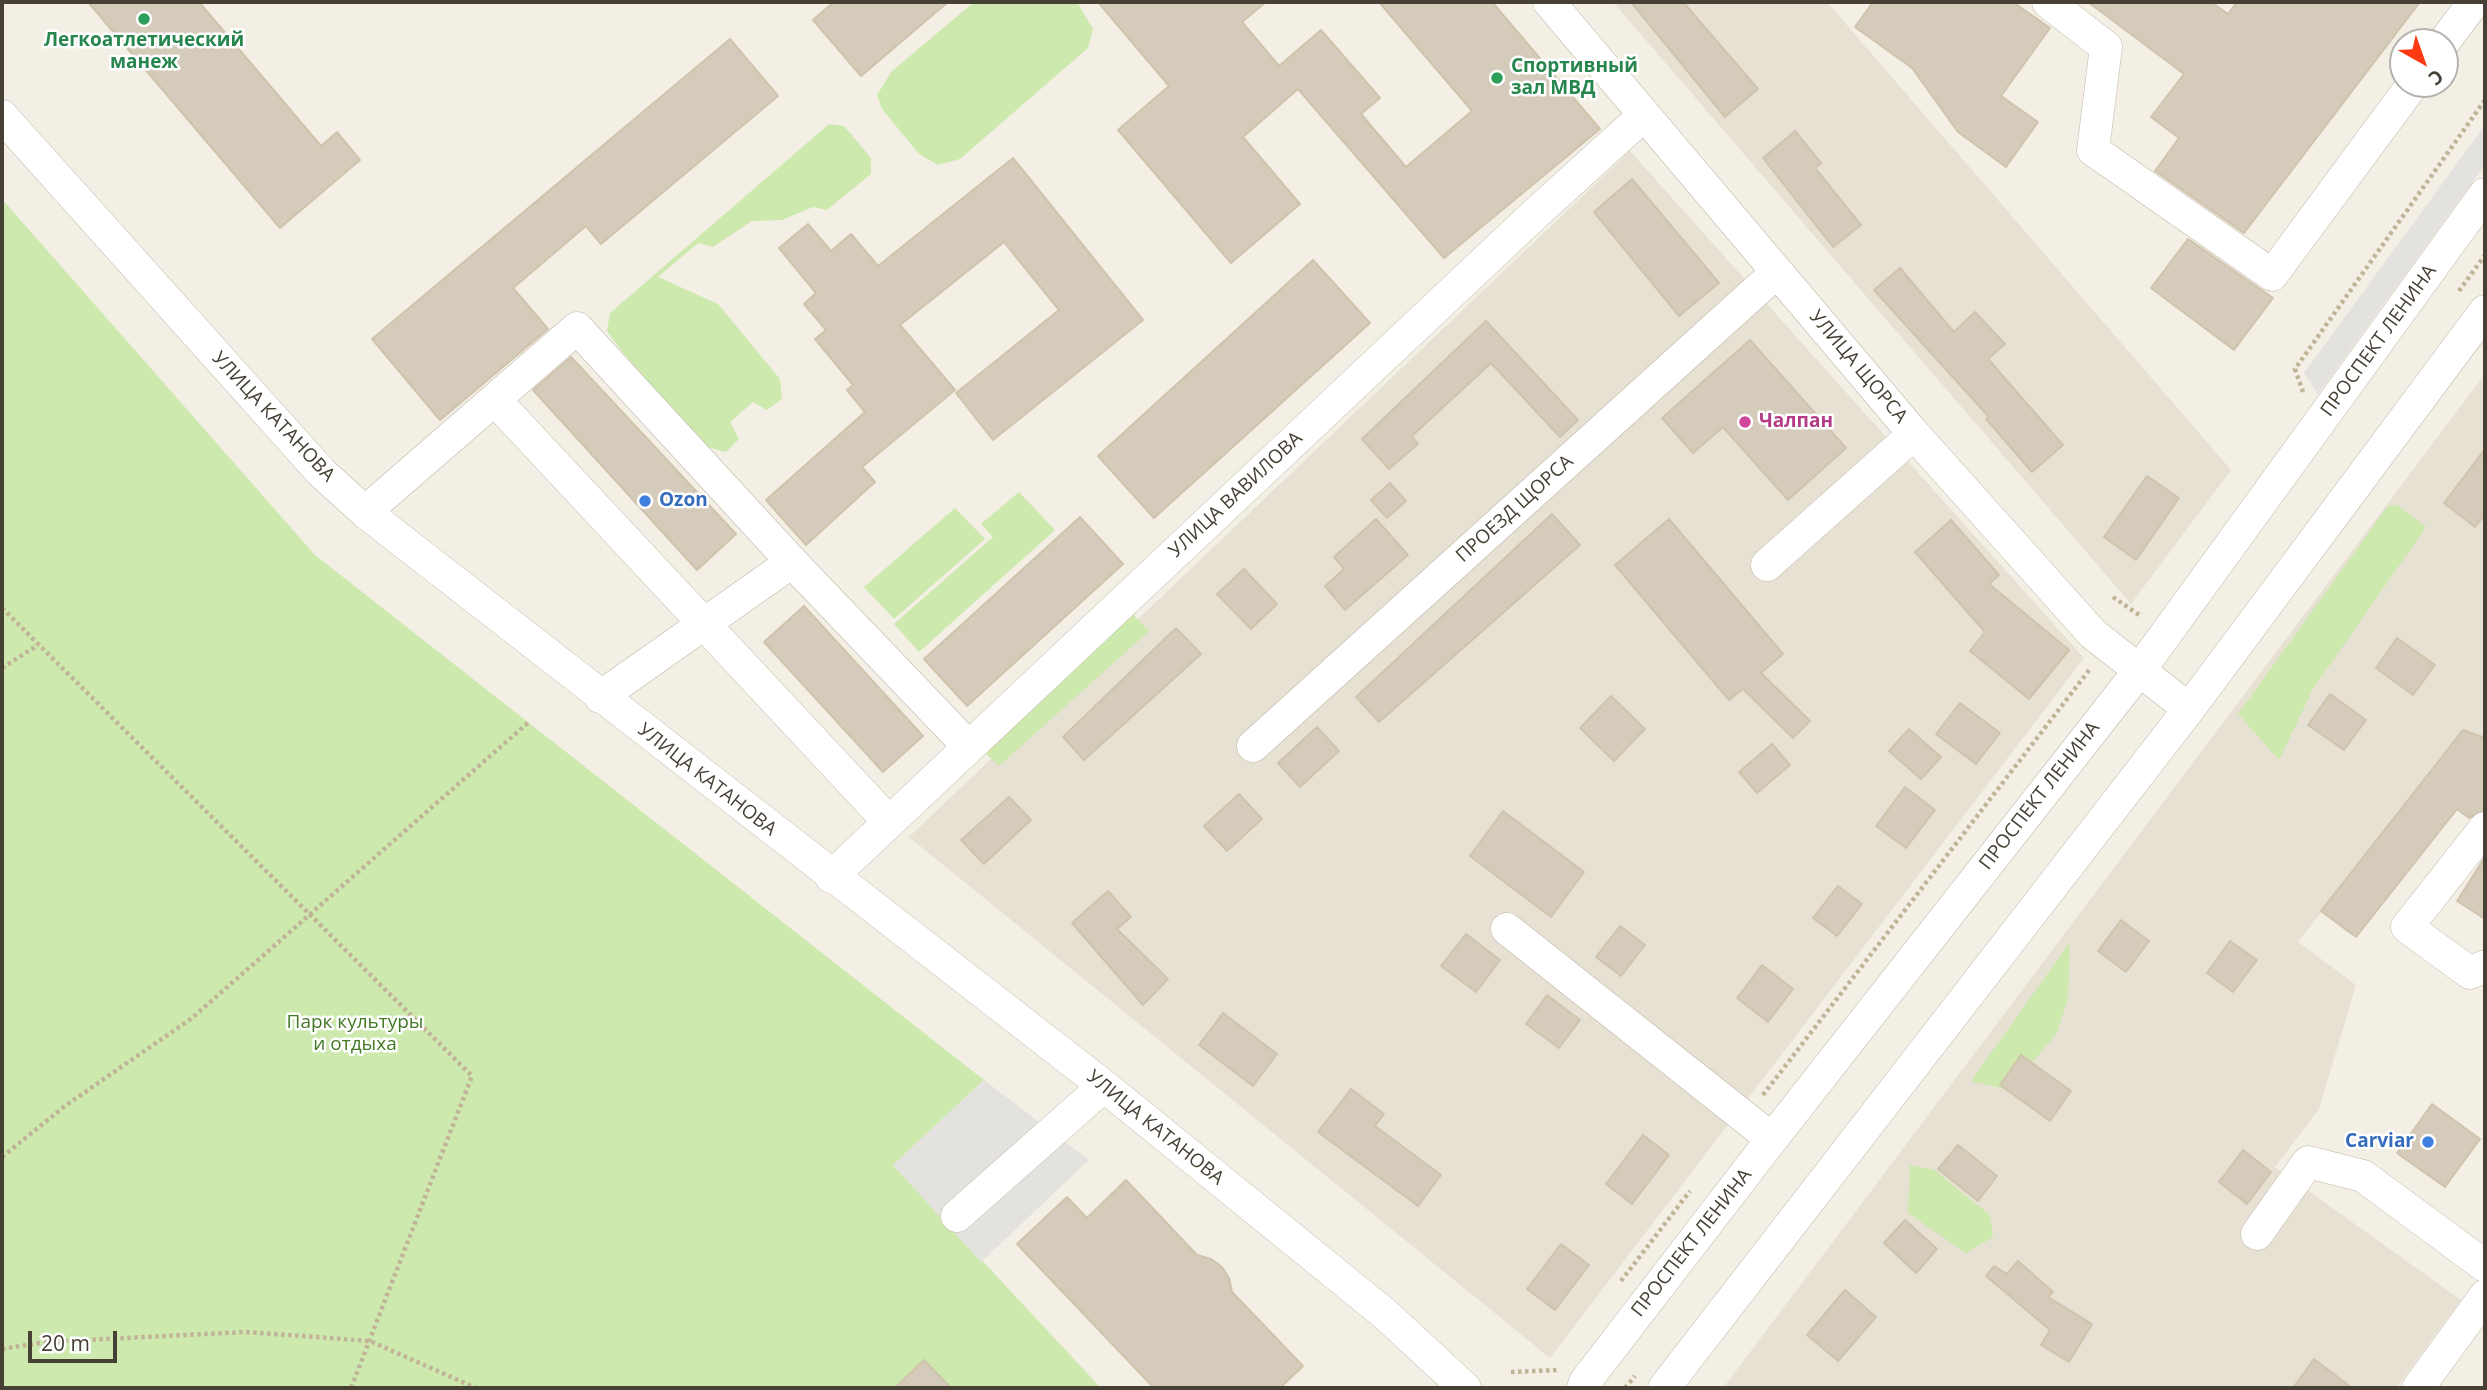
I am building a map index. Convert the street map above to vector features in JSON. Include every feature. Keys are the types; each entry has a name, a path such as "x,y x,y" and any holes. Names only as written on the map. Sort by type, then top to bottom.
{"street":[{"name":"УЛИЦА ЩОРСА","path":"1549,2 1914,434 2093,634 2189,709"},
{"path":"2048,2 2106,47 2093,150 2272,275 2403,98"},
{"path":"2454,28 2473,2"},
{"name":"УЛИЦА КАТАНОВА","path":"2,116 321,472 365,512 831,877 1104,1086 1385,1314 1465,1388"},
{"name":"УЛИЦА ВАВИЛОВА","path":"831,877 1643,116"},
{"name":"ПРОСПЕКТ ЛЕНИНА","path":"1574,1379 1585,1381 2138,671 2485,194"},
{"name":"ПРОЕЗД ЩОРСА","path":"1254,746 1777,272"},
{"path":"1664,1388 2189,709 2485,311"},
{"path":"365,512 577,328 792,562 968,746"},
{"path":"495,400 889,821"},
{"path":"1768,565 1914,434"},
{"path":"600,697 792,562"},
{"path":"2485,828 2407,927 2470,973 2485,966"},
{"path":"1507,929 1772,1139"},
{"path":"957,1216 1104,1086"},
{"path":"2257,1234 2308,1162 2362,1176 2485,1266"},
{"path":"2418,1388 2485,1296"}],"path":[{"path":"2304,395 2295,369 2485,100"},
{"path":"2113,597 2139,615 2147,604"},
{"path":"2,608 472,1076 351,1388"},
{"path":"2,668 38,645"},
{"path":"1745,1118 2092,666"},
{"path":"2,1157 65,1106 192,1018 530,721"},
{"path":"1620,1282 1693,1186"},
{"path":"2,1349 45,1342 245,1332 370,1341 475,1388"},
{"path":"1511,1372 1574,1379"}],"shaded area":[{"path":"1613,2 1827,2 2231,470 2131,604"},
{"path":"2485,125 2485,165 2318,394 2304,373"},
{"path":"1630,151 2084,658 1550,1358 909,837"},
{"path":"2485,374 2485,738 2463,730 2298,942 2356,985 2319,1109 2275,1167 2461,1300 2396,1388 1723,1388"},
{"path":"984,1080 1089,1160 981,1262 893,1165"}],"green space":[{"path":"974,2 1077,2 1093,29 1088,48 960,159 938,165 919,154 882,109 877,95 891,72"},
{"path":"829,124 844,126 871,158 871,174 827,210 813,207 782,220 752,221 713,247 698,243 658,277 718,304 780,379 782,399 767,410 753,402 730,422 739,439 726,452 703,446 607,331 610,313"},
{"name":"Парк культуры и отдыха","path":"2,199 315,555 984,1080 893,1165 1101,1388 2,1388"},
{"path":"1019,492 1055,530 919,652 894,624 993,537 981,524"},
{"path":"2397,505 2426,527 2313,689 2279,760 2238,714 2388,506"},
{"path":"955,508 985,539 894,619 864,587"},
{"path":"1129,610 1149,631 999,766 979,747"},
{"path":"2070,942 2068,998 2057,1033 2009,1090 1971,1081"},
{"path":"1910,1165 1934,1170 1990,1215 1993,1237 1966,1253 1908,1213"}],"building":[{"path":"88,2 199,2 321,146 337,132 360,160 280,228"},
{"path":"834,2 948,2 861,76 813,20"},
{"path":"1098,2 1266,2 1242,22 1279,66 1321,30 1380,98 1361,114 1406,167 1472,111 1379,2 1492,2 1600,129 1444,258 1298,89 1243,137 1300,204 1231,263 1118,130 1169,86"},
{"path":"1631,2 1683,2 1758,89 1725,117"},
{"path":"1873,2 2013,2 2050,28 2001,96 2038,122 2006,167 1958,132 1912,68 1855,27"},
{"path":"2088,2 2211,2 2228,14 2237,2 2420,2 2400,28 2389,28 2389,43 2244,233 2155,171 2179,138 2151,117 2184,74"},
{"path":"730,39 778,96 601,244 586,226 513,288 548,329 440,420 372,339"},
{"path":"1795,131 1821,163 1815,168 1861,225 1833,247 1763,158"},
{"path":"1013,158 1143,320 993,440 956,393 1059,310 1004,242 900,325 955,390 862,467 875,482 806,545 766,500 865,412 847,390 853,385 815,339 826,330 804,304 816,293 779,248 808,224 831,251 851,234 878,266"},
{"path":"1632,179 1719,283 1679,316 1594,212"},
{"path":"2188,239 2273,298 2234,350 2151,288"},
{"path":"1313,260 1370,323 1154,518 1098,456"},
{"path":"1900,268 1954,332 1975,312 2005,344 1988,359 2063,445 2032,472 1986,419 1989,417 1874,290"},
{"path":"1486,321 1578,420 1560,437 1491,363 1412,436 1418,444 1389,469 1362,439"},
{"name":"Чалпан","path":"1750,340 1846,448 1788,500 1723,427 1693,453 1662,418"},
{"path":"571,357 736,534 697,570 533,390"},
{"path":"2485,449 2485,514 2475,527 2444,503"},
{"path":"2147,476 2179,498 2136,560 2104,537"},
{"path":"1390,483 1406,501 1387,518 1371,500"},
{"path":"1552,514 1580,545 1379,722 1356,697"},
{"path":"1080,517 1123,564 967,706 924,659"},
{"path":"1376,519 1408,555 1345,610 1325,586 1344,569 1334,557"},
{"path":"1669,519 1783,654 1761,673 1810,721 1793,738 1743,689 1729,700 1615,565"},
{"path":"1951,520 1999,575 1989,584 2069,650 2029,699 1970,651 1985,632 1915,552"},
{"path":"1244,569 1277,604 1251,629 1217,594"},
{"path":"804,606 923,736 883,772 764,642"},
{"path":"1176,628 1201,654 1084,760 1063,737"},
{"path":"2397,638 2435,665 2413,695 2376,668"},
{"path":"2330,694 2366,720 2344,750 2308,725"},
{"path":"1611,696 1645,729 1614,761 1580,728"},
{"path":"1960,703 2000,733 1976,764 1936,734"},
{"path":"1317,727 1339,751 1300,787 1278,763"},
{"path":"1909,729 1941,757 1921,779 1889,751"},
{"path":"2463,730 2485,738 2485,810 2469,818 2457,809 2356,937 2321,911"},
{"path":"1772,744 1790,765 1757,793 1739,772"},
{"path":"1905,787 1935,810 1906,848 1876,826"},
{"path":"1239,794 1262,819 1227,851 1204,826"},
{"path":"1009,797 1031,820 984,864 961,840"},
{"path":"1503,811 1584,872 1551,917 1470,856"},
{"path":"2485,857 2485,919 2457,901"},
{"path":"1838,886 1862,904 1837,936 1813,918"},
{"path":"1108,891 1131,917 1117,929 1168,979 1143,1005 1072,923"},
{"path":"2121,920 2149,941 2126,972 2098,951"},
{"path":"1620,926 1645,945 1621,976 1596,957"},
{"path":"1466,934 1500,960 1476,992 1441,966"},
{"path":"2230,941 2257,960 2233,992 2207,973"},
{"path":"1762,965 1793,989 1768,1022 1737,998"},
{"path":"1547,995 1580,1020 1559,1048 1526,1024"},
{"path":"1223,1013 1277,1054 1253,1086 1199,1045"},
{"path":"2021,1055 2071,1091 2050,1121 2000,1085"},
{"path":"1351,1089 1384,1114 1375,1126 1441,1175 1418,1206 1318,1132"},
{"path":"2432,1104 2480,1139 2445,1187 2397,1153"},
{"path":"1643,1135 1669,1155 1632,1204 1606,1184"},
{"path":"1958,1145 1997,1176 1978,1201 1938,1169"},
{"path":"2243,1150 2271,1172 2247,1204 2219,1182"},
{"path":"1126,1180 1197,1255 1211,1259 1222,1267 1229,1278 1232,1292 1303,1366 1280,1388 1154,1388 1017,1244 1067,1197 1087,1218"},
{"path":"1905,1220 1937,1249 1916,1273 1884,1243"},
{"path":"1561,1244 1589,1265 1555,1310 1527,1289"},
{"path":"2018,1261 2053,1292 2048,1297 2092,1324 2069,1362 2041,1345 2050,1330 1986,1276 1994,1266 2007,1274"},
{"path":"1845,1290 1876,1317 1838,1361 1807,1335"},
{"path":"2314,1359 2352,1388 2293,1388"},
{"path":"924,1360 951,1388 895,1388"}],"place":[{"name":"Легкоатлетический манеж","path":"144,19"},
{"name":"Спортивный зал МВД","path":"1497,78"},
{"name":"Чалпан","path":"1745,422"},
{"name":"Ozon","path":"645,501"},
{"name":"Carviar","path":"2428,1142"}]}
